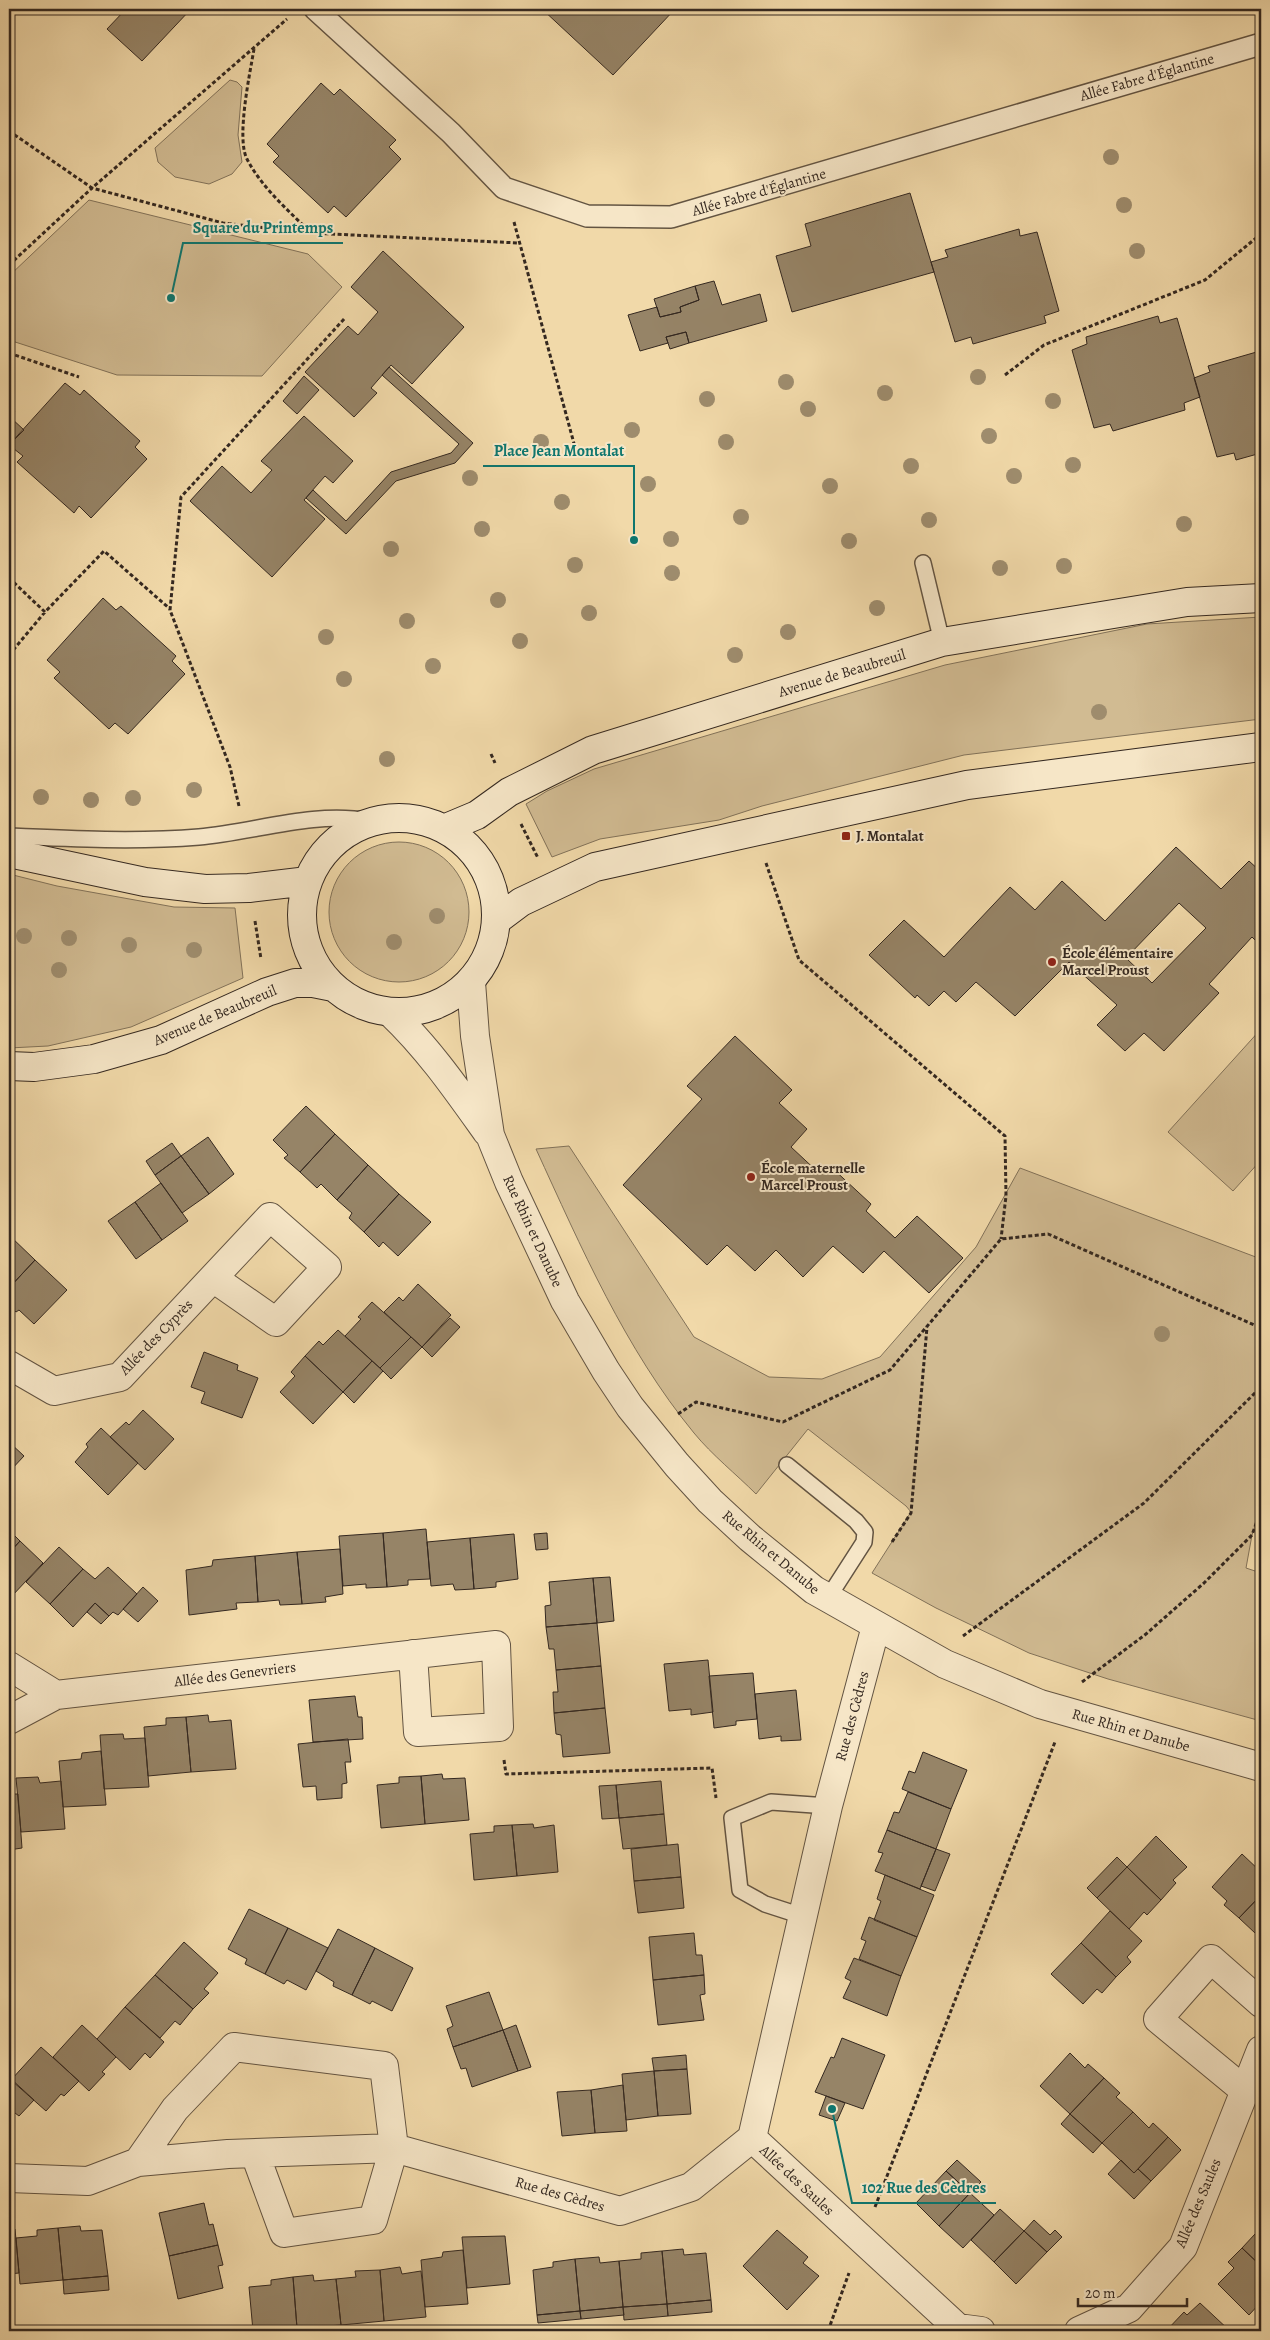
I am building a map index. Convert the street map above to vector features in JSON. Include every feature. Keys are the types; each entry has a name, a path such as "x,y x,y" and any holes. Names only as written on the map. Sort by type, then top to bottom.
{"street":[{"name":"Allée Fabre d'Églantine","path":"315,9 451,133 504,188 587,216 672,217 1261,44"},
{"name":"Avenue de Beaubreuil","path":"446,828 476,815 509,792 593,750 942,642 1187,602 1261,598"},
{"path":"498,920 521,902 552,885 595,866 967,785 1261,747"},
{"name":"Avenue de Beaubreuil","path":"396,817 422,819 446,828 468,845 485,867 495,892 498,920 490,953 472,982 448,1000 421,1011 391,1012 370,1008 350,1000 333,987 315,965 304,938 302,909 308,880 322,855 343,835 369,821 396,817"},
{"path":"9,854 145,882 205,889 249,888 308,880"},
{"name":"Avenue de Beaubreuil","path":"9,1066 34,1067 94,1059 161,1040 267,992 294,983 313,982 333,987"},
{"name":"Rue Rhin et Danube","path":"472,982 475,1036 490,1135 509,1182 565,1301 606,1371 630,1407 677,1465 710,1501 750,1538 814,1590 945,1664 1040,1704 1261,1767"},
{"name":"Rue Rhin et Danube","path":"391,1012 433,1058 490,1135"},
{"name":"Allée des Cyprès","path":"9,1365 54,1391 120,1377 213,1278"},
{"name":"Rue des Cèdres","path":"9,2178 88,2181 138,2162 255,2154 394,2148 620,2211 691,2187 752,2138 828,1806 876,1626"},
{"name":"Allée des Genevriers","path":"9,1720 56,1695 496,1645 499,1727"},
{"path":"413,1654 418,1732 499,1727"},
{"path":"9,1666 56,1695"},
{"path":"1244,2090 1158,2018 1211,1959 1261,2004"},
{"path":"138,2162 175,2109 234,2047 384,2066 394,2148 373,2220 284,2233 255,2154"},
{"name":"Allée des Saules","path":"1079,2331 1129,2308 1183,2247 1261,2050"},
{"name":"Allée des Saules","path":"752,2138 958,2328 981,2331"}],"lane":[{"path":"923,563 942,642"},
{"path":"9,836 118,841 246,832 327,817 346,817 369,821"},
{"path":"787,1465 856,1521 864,1532 864,1542 828,1598"},
{"path":"802,1916 765,1904 740,1890 732,1818 771,1802 828,1806"}],"path":[{"path":"9,266 92,188 291,15"},
{"path":"254,48 245,100 244,135 246,158 264,185 310,233"},
{"path":"9,131 92,188 223,223 310,233 519,243"},
{"path":"504,188 576,451"},
{"path":"1005,375 1044,344 1204,280 1261,234"},
{"path":"240,808 230,767 170,610 181,498 345,318"},
{"path":"9,353 79,377"},
{"path":"9,655 45,612 104,551 170,610"},
{"path":"9,578 45,612"},
{"path":"492,754 509,792 517,816 552,885"},
{"path":"674,1417 696,1402 783,1422 890,1370 1001,1239 1006,1196 1005,1136 798,960 764,856"},
{"path":"254,914 262,962"},
{"path":"1001,1239 1048,1234 1261,1328"},
{"path":"892,1543 911,1512 927,1327"},
{"path":"958,1640 1144,1503 1261,1387"},
{"path":"1079,1685 1146,1634 1204,1583 1252,1535 1261,1510"},
{"path":"828,2331 1067,1711"},
{"path":"499,1727 506,1774 712,1768 717,1812 732,1818"}],"shaded area":[{"path":"230,80 237,82 242,87 238,135 242,162 232,174 209,184 175,177 158,162 155,148"},
{"path":"89,200 308,254 342,287 262,376 117,375 9,340 9,276"},
{"path":"1261,617 1261,719 964,755 762,806 719,820 600,839 552,857 526,804 547,791 594,769 945,665 1147,624"},
{"path":"399,842 413,843 426,847 448,863 464,885 468,898 468,926 464,939 448,961 426,977 413,981 399,982 385,981 372,977 350,961 334,939 330,926 329,912 330,898 334,885 350,863 372,847 385,843"},
{"path":"9,874 57,886 174,907 235,908 243,978 131,1027 48,1046 9,1048"},
{"path":"1261,1029 1261,1160 1233,1191 1168,1132"},
{"path":"569,1146 694,1337 769,1377 822,1379 880,1357 976,1247 1020,1168 1261,1259 1261,1510 1252,1535 1246,1568 1261,1573 1261,1721 1108,1679 1029,1653 936,1608 872,1573 911,1512 906,1506 808,1429 756,1494 701,1441 669,1401 606,1296 536,1149"}],"building":[{"path":"124,9 191,9 142,61 107,29"},
{"path":"542,9 675,9 613,75"},
{"path":"321,83 334,95 340,89 396,140 389,147 401,159 346,217 334,206 328,213 273,162 279,156 267,144"},
{"path":"910,193 934,272 792,312 776,256 811,246 805,224"},
{"path":"1019,229 1020,236 1037,232 1059,311 1044,316 1046,323 973,344 971,337 955,342 931,262 948,257 945,250"},
{"path":"383,251 464,327 412,384 391,365 371,388 377,393 354,417 305,372 348,326 358,335 378,312 351,287"},
{"path":"714,281 722,305 760,294 767,321 689,343 686,332 666,337 668,343 640,351 628,315 657,307 660,317 681,312 680,307 699,300 695,286"},
{"path":"695,286 699,300 680,307 681,312 660,317 654,299"},
{"path":"1158,316 1160,323 1177,318 1200,397 1184,403 1185,410 1113,431 1110,424 1094,428 1072,350 1087,344 1086,337"},
{"path":"686,332 689,343 670,349 666,337"},
{"path":"1260,351 1261,453 1236,460 1234,453 1217,457 1194,378 1210,372 1208,366"},
{"path":"389,367 473,443 455,463 396,481 346,534 306,498 313,490 346,521 391,472 451,453 459,444 382,375"},
{"path":"304,376 319,390 297,414 283,401"},
{"path":"65,383 80,395 84,390 140,441 135,447 147,459 91,518 79,506 74,513 17,462 23,456 9,445"},
{"path":"9,405 15,412 10,417 24,430 9,445"},
{"path":"304,416 353,461 333,483 325,476 304,500 325,519 272,577 190,501 222,466 251,493 272,470 261,461"},
{"path":"103,598 116,610 121,606 176,656 172,661 185,674 128,734 115,723 109,729 54,678 60,672 47,660"},
{"path":"1176,847 1221,889 1249,861 1261,870 1261,946 1252,937 1209,984 1219,993 1164,1051 1144,1033 1125,1051 1097,1025 1117,1005 1069,962 1015,1016 976,982 956,1002 944,991 929,1006 917,995 915,998 869,955 904,920 944,957 1010,887 1035,910 1062,881 1105,921","holes":["1179,903 1206,928 1152,983 1126,958"]},
{"path":"735,1036 792,1090 779,1103 807,1129 791,1147 820,1174 830,1166 871,1204 866,1211 895,1238 917,1216 963,1258 929,1293 884,1251 863,1273 833,1246 803,1277 776,1250 755,1271 727,1245 707,1265 623,1185 702,1099 687,1086"},
{"path":"306,1106 335,1134 300,1172 284,1158 288,1155 273,1140"},
{"path":"335,1134 368,1165 337,1200 321,1184 317,1188 300,1172"},
{"path":"208,1137 234,1174 209,1194 181,1156"},
{"path":"172,1143 181,1156 155,1175 146,1161"},
{"path":"181,1156 209,1194 182,1213 155,1175"},
{"path":"368,1165 399,1194 364,1232 349,1218 352,1213 337,1200"},
{"path":"161,1183 188,1221 162,1240 135,1202"},
{"path":"399,1194 431,1222 398,1256 383,1242 379,1247 364,1232"},
{"path":"135,1202 162,1240 136,1259 108,1221"},
{"path":"9,1235 35,1260 9,1288"},
{"path":"35,1260 67,1290 34,1324 19,1310 16,1312 9,1306 9,1288"},
{"path":"418,1284 451,1315 422,1347 384,1312 399,1297 403,1301"},
{"path":"372,1302 411,1337 380,1368 345,1336 361,1319 358,1317"},
{"path":"450,1318 460,1327 432,1357 422,1347"},
{"path":"338,1330 372,1361 343,1392 305,1356 319,1341 323,1345"},
{"path":"411,1337 422,1347 391,1379 380,1368"},
{"path":"204,1352 238,1365 237,1370 258,1378 242,1418 201,1403 205,1392 191,1387"},
{"path":"305,1356 343,1392 313,1424 280,1392 295,1376 291,1372"},
{"path":"372,1361 383,1371 354,1403 343,1392"},
{"path":"143,1410 174,1439 145,1470 110,1437 126,1422 129,1425"},
{"path":"101,1428 138,1463 108,1495 75,1462 88,1447 86,1444"},
{"path":"9,1434 13,1438 9,1442"},
{"path":"9,1442 24,1456 9,1472"},
{"path":"426,1529 430,1579 408,1580 408,1585 387,1587 383,1533"},
{"path":"9,1530 20,1541 9,1553"},
{"path":"383,1533 387,1587 366,1588 366,1584 343,1586 339,1536"},
{"path":"547,1533 548,1549 536,1550 534,1534"},
{"path":"514,1534 518,1579 496,1582 496,1587 474,1589 470,1538"},
{"path":"470,1538 474,1589 455,1590 453,1584 431,1586 427,1542"},
{"path":"20,1541 43,1563 11,1597 9,1595 9,1553"},
{"path":"59,1547 83,1569 50,1604 26,1582"},
{"path":"340,1549 343,1594 325,1597 326,1602 302,1604 297,1552"},
{"path":"297,1552 302,1604 280,1605 279,1600 258,1602 255,1556"},
{"path":"255,1556 258,1602 236,1603 237,1609 189,1615 186,1570 212,1566 213,1560"},
{"path":"108,1567 137,1594 118,1615 113,1612 109,1616 95,1603 73,1627 50,1604 83,1569 95,1579"},
{"path":"610,1577 614,1621 597,1623 593,1578"},
{"path":"593,1578 597,1623 546,1627 545,1606 551,1605 549,1582"},
{"path":"143,1587 158,1601 138,1622 123,1609"},
{"path":"95,1603 109,1616 101,1624 87,1612"},
{"path":"597,1623 601,1666 556,1670 554,1649 549,1649 546,1627"},
{"path":"708,1660 713,1712 691,1715 691,1709 669,1711 664,1664"},
{"path":"601,1666 605,1708 554,1713 553,1692 558,1692 556,1670"},
{"path":"753,1673 757,1719 736,1721 736,1725 714,1728 709,1676"},
{"path":"796,1690 801,1740 781,1741 781,1736 759,1739 755,1694"},
{"path":"355,1696 358,1717 362,1717 363,1739 313,1742 309,1700"},
{"path":"605,1708 610,1753 563,1757 561,1735 556,1734 554,1713"},
{"path":"208,1715 209,1722 231,1720 236,1769 191,1772 186,1717"},
{"path":"186,1717 191,1772 148,1776 144,1727 166,1725 166,1718"},
{"path":"123,1734 124,1739 145,1738 149,1787 104,1789 100,1735"},
{"path":"348,1739 351,1762 345,1762 347,1783 342,1784 342,1798 317,1800 316,1786 303,1787 298,1744"},
{"path":"101,1751 106,1805 63,1807 59,1761 81,1759 82,1753"},
{"path":"923,1752 967,1770 951,1809 902,1789 909,1771 915,1773"},
{"path":"442,1774 443,1779 465,1778 469,1820 425,1824 421,1776"},
{"path":"421,1776 425,1824 381,1828 377,1785 399,1783 399,1777"},
{"path":"38,1777 40,1783 61,1781 65,1829 21,1832 16,1778"},
{"path":"661,1781 664,1814 619,1818 616,1785"},
{"path":"616,1785 619,1818 602,1819 599,1786"},
{"path":"908,1792 951,1809 936,1849 887,1830 894,1812 899,1813"},
{"path":"9,1794 18,1794 22,1848 9,1850"},
{"path":"664,1814 667,1845 623,1849 619,1818"},
{"path":"533,1824 534,1828 554,1825 558,1872 517,1876 512,1825"},
{"path":"512,1825 517,1876 474,1880 470,1834 494,1832 494,1826"},
{"path":"887,1830 936,1849 920,1889 875,1871 883,1853 878,1852"},
{"path":"1156,1836 1187,1867 1173,1880 1176,1883 1161,1900 1127,1867"},
{"path":"678,1844 681,1877 634,1881 631,1849"},
{"path":"936,1849 950,1854 935,1891 921,1886"},
{"path":"1242,1854 1261,1872 1261,1895 1239,1918 1224,1905 1227,1901 1212,1887"},
{"path":"1117,1857 1127,1867 1097,1898 1087,1888"},
{"path":"1127,1867 1161,1900 1147,1915 1144,1912 1129,1929 1097,1898"},
{"path":"885,1875 934,1895 917,1937 874,1920 881,1901 877,1899"},
{"path":"681,1877 684,1908 638,1913 634,1881"},
{"path":"1261,1895 1261,1933 1259,1931 1255,1933 1239,1918"},
{"path":"249,1909 288,1928 265,1974 245,1964 247,1959 228,1949"},
{"path":"1110,1911 1142,1941 1127,1957 1131,1962 1116,1977 1081,1943"},
{"path":"869,1917 917,1937 901,1976 859,1959 866,1941 861,1939"},
{"path":"288,1928 328,1948 306,1990 287,1980 284,1984 265,1974"},
{"path":"338,1929 375,1948 352,1995 333,1986 334,1982 316,1971"},
{"path":"694,1933 696,1955 702,1955 704,1975 653,1980 649,1937"},
{"path":"184,1942 218,1973 204,1989 209,1993 193,2009 155,1975"},
{"path":"1081,1943 1116,1977 1102,1993 1097,1989 1083,2004 1051,1974"},
{"path":"375,1948 413,1968 392,2011 372,2001 370,2004 352,1995"},
{"path":"854,1958 901,1976 887,2016 843,1998 851,1981 845,1978"},
{"path":"155,1975 193,2009 180,2025 175,2021 160,2038 125,2007"},
{"path":"704,1975 705,1994 700,1995 704,2020 658,2025 653,1980"},
{"path":"489,1992 503,2030 453,2047 447,2029 453,2026 446,2006"},
{"path":"125,2007 164,2042 150,2058 145,2053 130,2070 97,2039"},
{"path":"82,2025 116,2057 102,2072 105,2074 89,2091 53,2057"},
{"path":"516,2025 531,2067 518,2071 503,2030"},
{"path":"503,2030 518,2071 472,2087 466,2068 461,2069 453,2047"},
{"path":"842,2038 885,2055 863,2109 815,2092 831,2057 834,2058"},
{"path":"41,2047 79,2081 64,2096 61,2094 46,2111 11,2080"},
{"path":"1070,2053 1085,2068 1088,2064 1104,2078 1070,2114 1040,2086"},
{"path":"686,2055 687,2069 654,2071 652,2058"},
{"path":"687,2069 691,2114 658,2116 654,2071"},
{"path":"654,2071 658,2116 626,2120 622,2074"},
{"path":"9,2077 34,2100 19,2116 15,2113 9,2120"},
{"path":"1104,2078 1120,2093 1116,2097 1133,2112 1102,2143 1070,2114"},
{"path":"623,2085 627,2131 595,2133 591,2090"},
{"path":"591,2090 595,2133 562,2136 557,2092"},
{"path":"826,2096 845,2103 837,2121 819,2115"},
{"path":"1133,2112 1149,2128 1153,2123 1168,2137 1134,2173 1102,2143"},
{"path":"1070,2114 1102,2143 1093,2153 1061,2124"},
{"path":"1168,2137 1181,2150 1151,2181 1138,2169"},
{"path":"957,2160 981,2182 970,2193 946,2171"},
{"path":"1121,2160 1134,2173 1138,2169 1151,2181 1134,2199 1108,2174"},
{"path":"946,2171 970,2193 939,2226 916,2203"},
{"path":"970,2193 994,2215 963,2248 939,2226"},
{"path":"204,2203 209,2225 213,2224 218,2245 169,2256 159,2213"},
{"path":"1000,2209 1024,2231 994,2262 971,2240"},
{"path":"1034,2220 1050,2235 1055,2230 1062,2237 1047,2252 1024,2231"},
{"path":"80,2226 81,2231 102,2230 108,2276 63,2280 58,2228"},
{"path":"58,2228 63,2280 20,2284 16,2238 37,2236 37,2230"},
{"path":"9,2229 15,2229 19,2273 9,2274"},
{"path":"777,2230 808,2257 803,2263 819,2276 787,2310 743,2266"},
{"path":"1024,2231 1047,2252 1016,2284 994,2262"},
{"path":"1255,2234 1261,2239 1261,2266 1242,2248"},
{"path":"505,2236 510,2284 467,2288 462,2237"},
{"path":"218,2245 223,2265 218,2266 223,2288 178,2299 169,2256"},
{"path":"1242,2248 1261,2266 1261,2302 1249,2315 1218,2284 1234,2268 1228,2262"},
{"path":"683,2249 684,2255 706,2253 711,2300 667,2304 662,2251"},
{"path":"463,2250 468,2304 425,2307 421,2260 442,2257 443,2252"},
{"path":"662,2251 667,2304 623,2307 619,2261 641,2259 641,2253"},
{"path":"599,2257 600,2263 619,2261 623,2307 580,2311 575,2259"},
{"path":"575,2259 580,2311 537,2315 533,2270 553,2267 553,2262"},
{"path":"400,2267 402,2274 421,2271 426,2317 384,2321 380,2270"},
{"path":"380,2270 384,2321 341,2325 336,2279 356,2277 355,2271"},
{"path":"313,2275 314,2281 336,2279 341,2325 297,2328 293,2277"},
{"path":"108,2276 109,2290 64,2294 63,2280"},
{"path":"293,2277 297,2328 253,2331 249,2287 271,2285 271,2280"},
{"path":"711,2300 712,2312 668,2316 667,2304"},
{"path":"1200,2303 1230,2331 1166,2331 1184,2312 1187,2315"},
{"path":"667,2304 668,2316 624,2320 623,2307"},
{"path":"623,2307 624,2315 581,2319 580,2311"},
{"path":"580,2311 581,2319 538,2323 537,2315"}],"place":[{"name":"Square du Printemps","path":"171,298"},
{"name":"Place Jean Montalat","path":"634,540"},
{"name":"J. Montalat","path":"846,836"},
{"name":"École élémentaire Marcel Proust","path":"1052,962"},
{"name":"École maternelle Marcel Proust","path":"751,1177"},
{"name":"102 Rue des Cèdres","path":"832,2109"}]}
